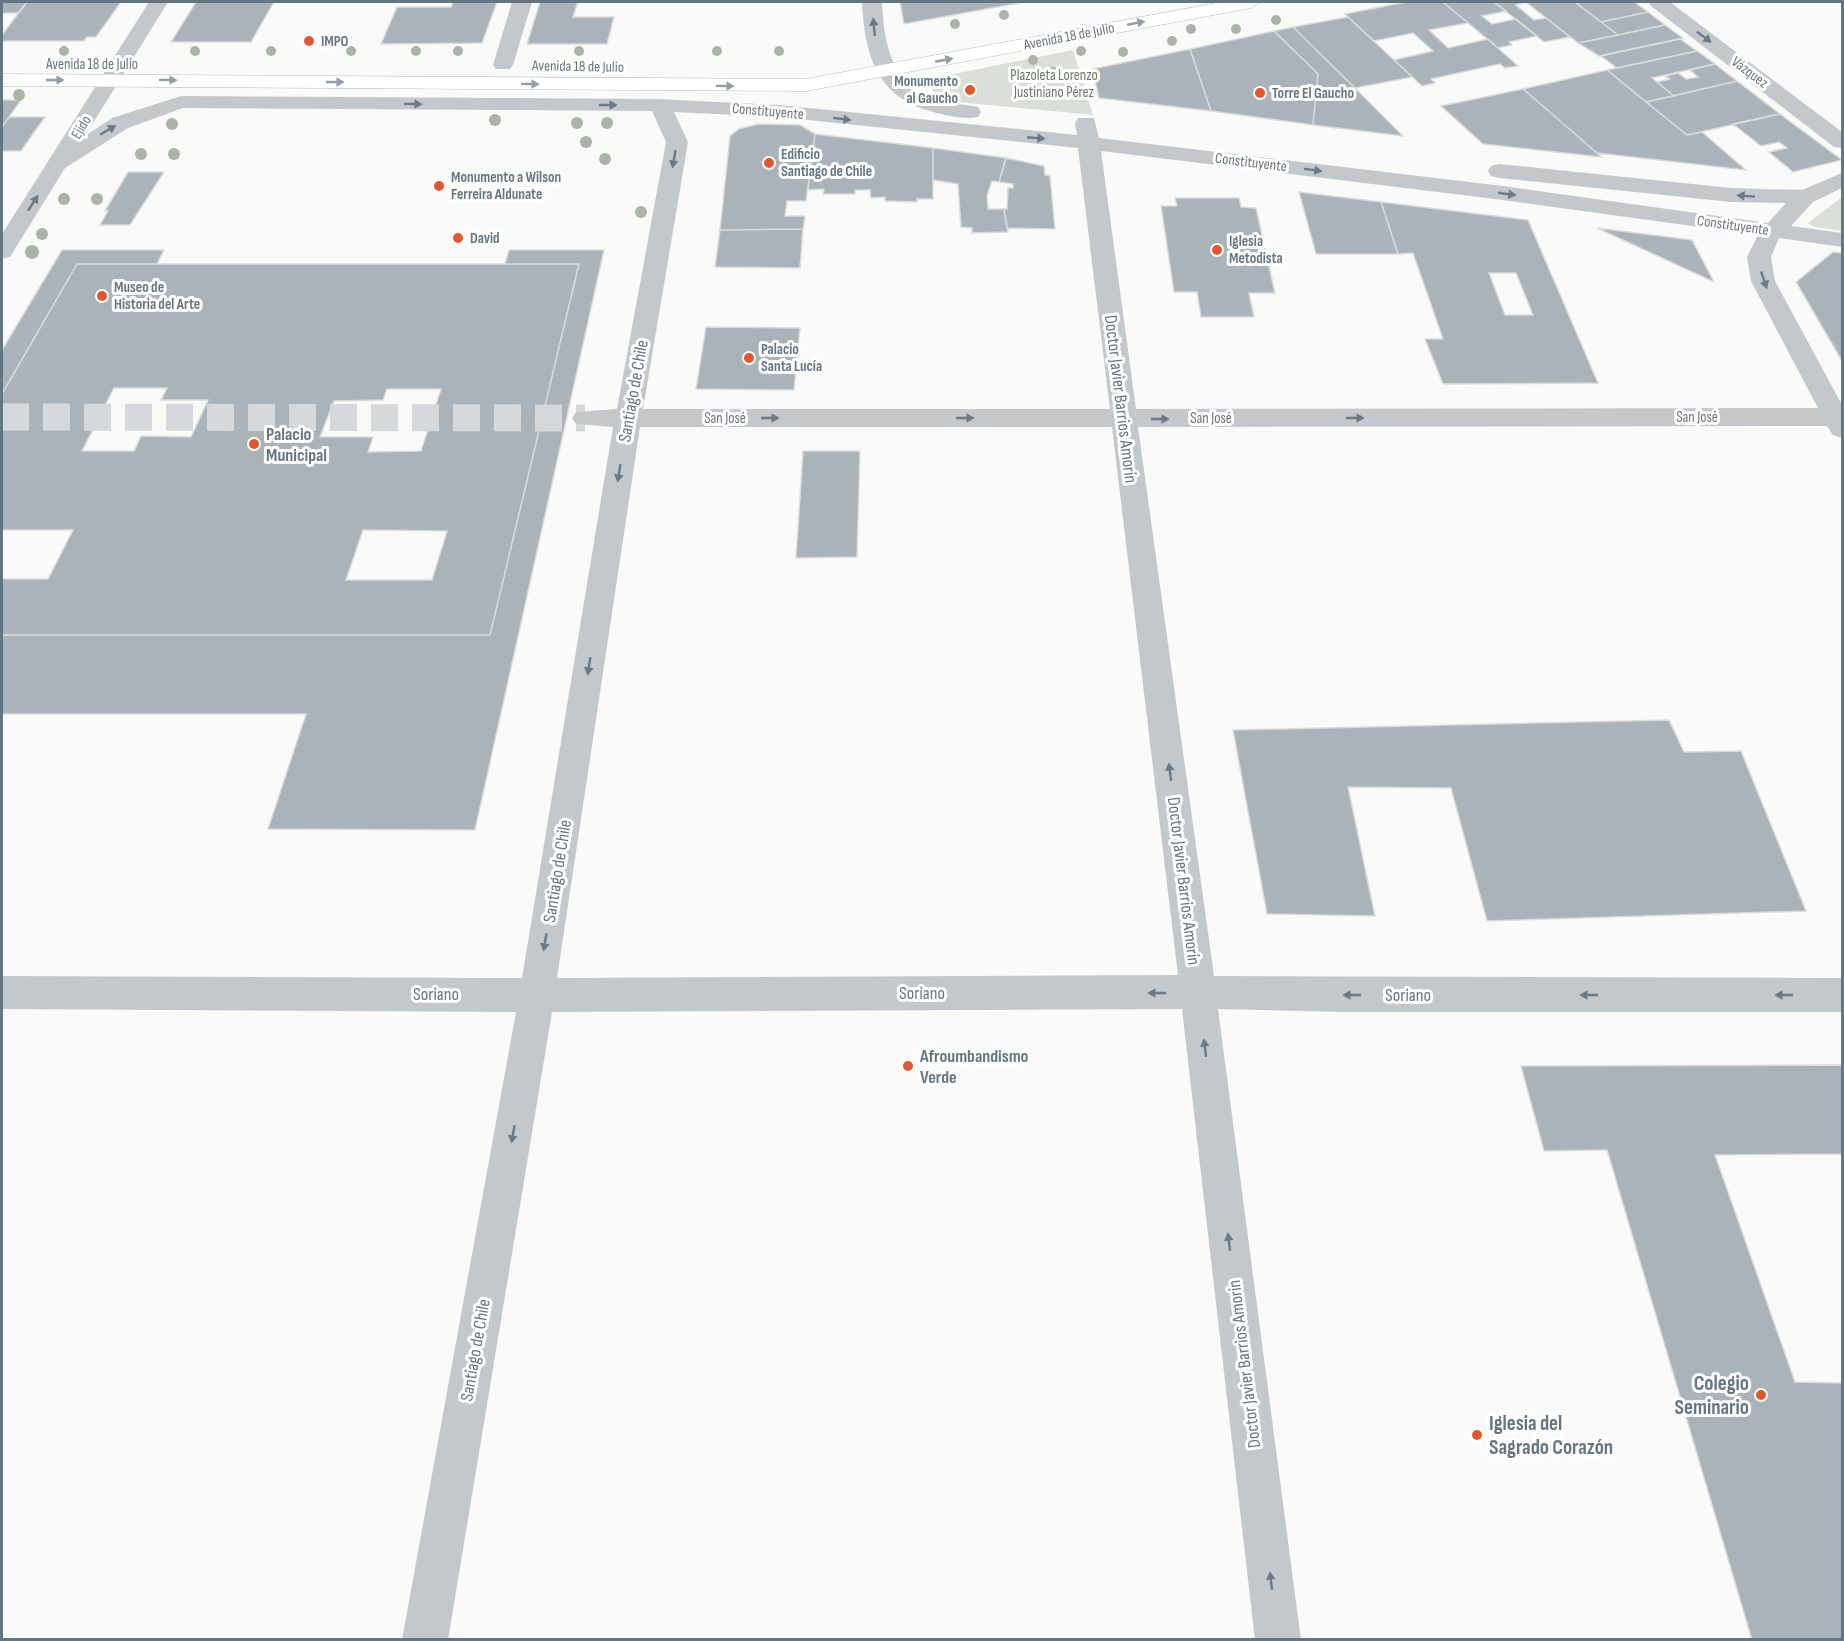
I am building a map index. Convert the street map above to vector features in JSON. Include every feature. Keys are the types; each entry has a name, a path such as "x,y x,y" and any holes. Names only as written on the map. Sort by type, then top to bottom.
{"main road":[{"name":"Avenida 18 de Julio","path":"1124,6 1148,2"},
{"name":"Avenida 18 de Julio","path":"2,80 114,72 504,65 772,68 807,66 882,61 1251,2"},
{"name":"Avenida 18 de Julio","path":"2,64 277,82 806,86 882,61 900,47"}],"street":[{"name":"Ejido","path":"2,252 158,2"},
{"path":"504,65 522,2"},
{"path":"872,2 882,61"},
{"name":"Vázquez","path":"1658,2 1842,142"},
{"name":"Constituyente","path":"882,61 900,90 944,110 1088,133 1842,240"},
{"name":"Avenida 18 de Julio","path":"59,163 120,123 216,92 277,82 334,103"},
{"name":"Avenida 18 de Julio","path":"181,102 658,105"},
{"name":"Constituyente","path":"658,105 779,111 1088,133 1731,195 1805,197"},
{"name":"Santiago de Chile","path":"425,1640 537,995 628,418 677,142 667,118 658,105"},
{"name":"Doctor Javier Barrios Amorín","path":"1088,133 1278,1640"},
{"path":"1839,423 1763,281 1759,257 1762,246 1773,231 1805,197 1842,180"},
{"name":"San José","path":"585,418 1839,423"},
{"name":"Soriano","path":"2,992 537,995 1198,992 1341,995 1842,995"}],"green space":[{"name":"Plazoleta Lorenzo Justiniano Pérez","path":"1073,50 1093,115 958,102 937,95 928,85 929,81 934,78"},
{"path":"1842,197 1842,231 1815,227 1808,223"}],"building":[{"path":"2,2 27,2 18,13 2,13"},
{"path":"27,2 121,2 96,37 87,37 84,41 2,41 2,35"},
{"path":"196,2 274,2 251,42 171,42"},
{"path":"453,2 497,2 482,43 381,44 397,7 451,7"},
{"path":"540,2 578,2 573,17 614,17 607,44 527,44"},
{"path":"900,2 1025,2 904,24"},
{"path":"1406,2 1443,2 1468,23 1429,30 1448,48 1488,39 1518,66 1505,68 1500,64 1431,79 1435,83 1422,86 1394,60 1433,51 1413,33 1374,41 1345,14"},
{"path":"1443,2 1494,2 1506,11 1482,16 1492,24 1516,19 1537,36 1509,42 1512,45 1498,48"},
{"path":"1494,2 1526,2 1516,5 1534,20 1546,18 1570,37 1544,42"},
{"path":"1526,2 1575,2 1618,35 1578,43"},
{"path":"1575,2 1634,2 1648,12 1601,22"},
{"path":"1648,12 1665,25 1618,35 1601,22"},
{"path":"1348,17 1412,77 1355,88 1293,27"},
{"path":"1665,25 1683,38 1599,56 1578,43"},
{"path":"1293,27 1403,136 1313,125 1318,74 1274,31"},
{"name":"Torre El Gaucho","path":"1274,31 1318,74 1313,125 1211,111 1190,49"},
{"path":"1680,39 1697,51 1617,68 1601,56"},
{"path":"1190,49 1211,111 1099,98 1092,69"},
{"path":"1697,51 1715,64 1652,78 1674,96 1646,102 1607,70"},
{"path":"1715,64 1737,81 1674,96 1657,82 1670,79 1665,76 1678,73 1686,79 1698,77 1690,70"},
{"path":"1607,70 1687,135 1702,132 1746,170 1597,153 1523,89"},
{"path":"1737,81 1780,114 1687,135 1646,102"},
{"path":"1523,89 1601,157 1483,144 1441,106"},
{"path":"2,100 21,100 2,127"},
{"path":"1780,114 1842,160 1793,172 1769,152 1787,148 1779,142 1761,146 1733,124"},
{"path":"9,117 45,117 21,151 2,151 2,127"},
{"name":"Edificio Santiago de Chile","path":"758,124 800,125 815,134 806,201 787,201 785,216 805,216 803,229 720,230 730,136 739,129"},
{"path":"815,134 933,148 933,199 917,199 917,202 885,201 885,197 871,198 870,190 855,190 855,194 823,194 824,189 808,190"},
{"path":"933,148 1006,158 999,182 992,181 987,195 988,209 1004,209 1008,232 972,233 972,228 961,227 958,184 933,180"},
{"path":"1006,158 1044,166 1045,175 1050,176 1055,229 1007,228 1004,209 1007,209 1008,188 1013,188 1013,184 999,182"},
{"path":"128,172 164,172 130,225 100,225 108,211 105,211"},
{"path":"1299,192 1381,202 1398,254 1316,254"},
{"name":"Iglesia Metodista","path":"1175,198 1239,198 1241,207 1256,208 1275,293 1249,293 1254,317 1201,317 1197,292 1174,292 1161,206 1177,206"},
{"path":"1381,202 1528,220 1598,383 1443,384 1425,339 1443,339 1413,253 1398,254","holes":["1489,273 1516,273 1533,315 1505,315"]},
{"path":"1597,228 1692,240 1714,282"},
{"path":"803,229 800,268 715,267 720,230"},
{"path":"62,250 164,250 157,264 77,264 2,394 2,350"},
{"path":"509,250 604,250 475,830 268,829 306,714 2,714 2,635 490,635 579,264 505,264"},
{"path":"1833,252 1842,253 1842,361 1796,282"},
{"name":"Palacio Municipal","path":"77,264 579,264 490,635 2,635 2,579 48,579 73,530 2,530 2,394","holes":["114,388 167,388 161,400 208,400 191,437 141,436 134,451 82,451","387,389 441,389 421,451 368,452 373,437 320,437 334,401 383,400","363,530 447,531 432,580 346,580"]},
{"name":"Palacio Santa Lucía","path":"706,327 800,328 794,390 696,389"},
{"path":"803,451 860,451 857,557 796,558"},
{"path":"1669,720 1684,752 1741,751 1806,911 1487,921 1451,788 1348,787 1375,916 1267,914 1233,730"},
{"name":"Colegio Seminario","path":"1842,1065 1842,1154 1715,1155 1795,1382 1842,1383 1842,1640 1752,1640 1607,1150 1544,1151 1521,1066"}],"tunnel":[{"path":"2,417 585,418"}],"place":[{"name":"IMPO","path":"309,41"},
{"name":"Monumento al Gaucho","path":"970,90"},
{"name":"Torre El Gaucho","path":"1260,93"},
{"name":"Edificio Santiago de Chile","path":"769,163"},
{"name":"Monumento a Wilson Ferreira Aldunate","path":"439,186"},
{"name":"David","path":"458,238"},
{"name":"Iglesia Metodista","path":"1217,250"},
{"name":"Museo de Historia del Arte","path":"102,296"},
{"name":"Palacio Santa Lucía","path":"749,358"},
{"name":"Palacio Municipal","path":"254,444"},
{"name":"Afroumbandismo Verde","path":"908,1066"},
{"name":"Colegio Seminario","path":"1761,1395"},
{"name":"Iglesia del Sagrado Corazón","path":"1477,1435"}]}
